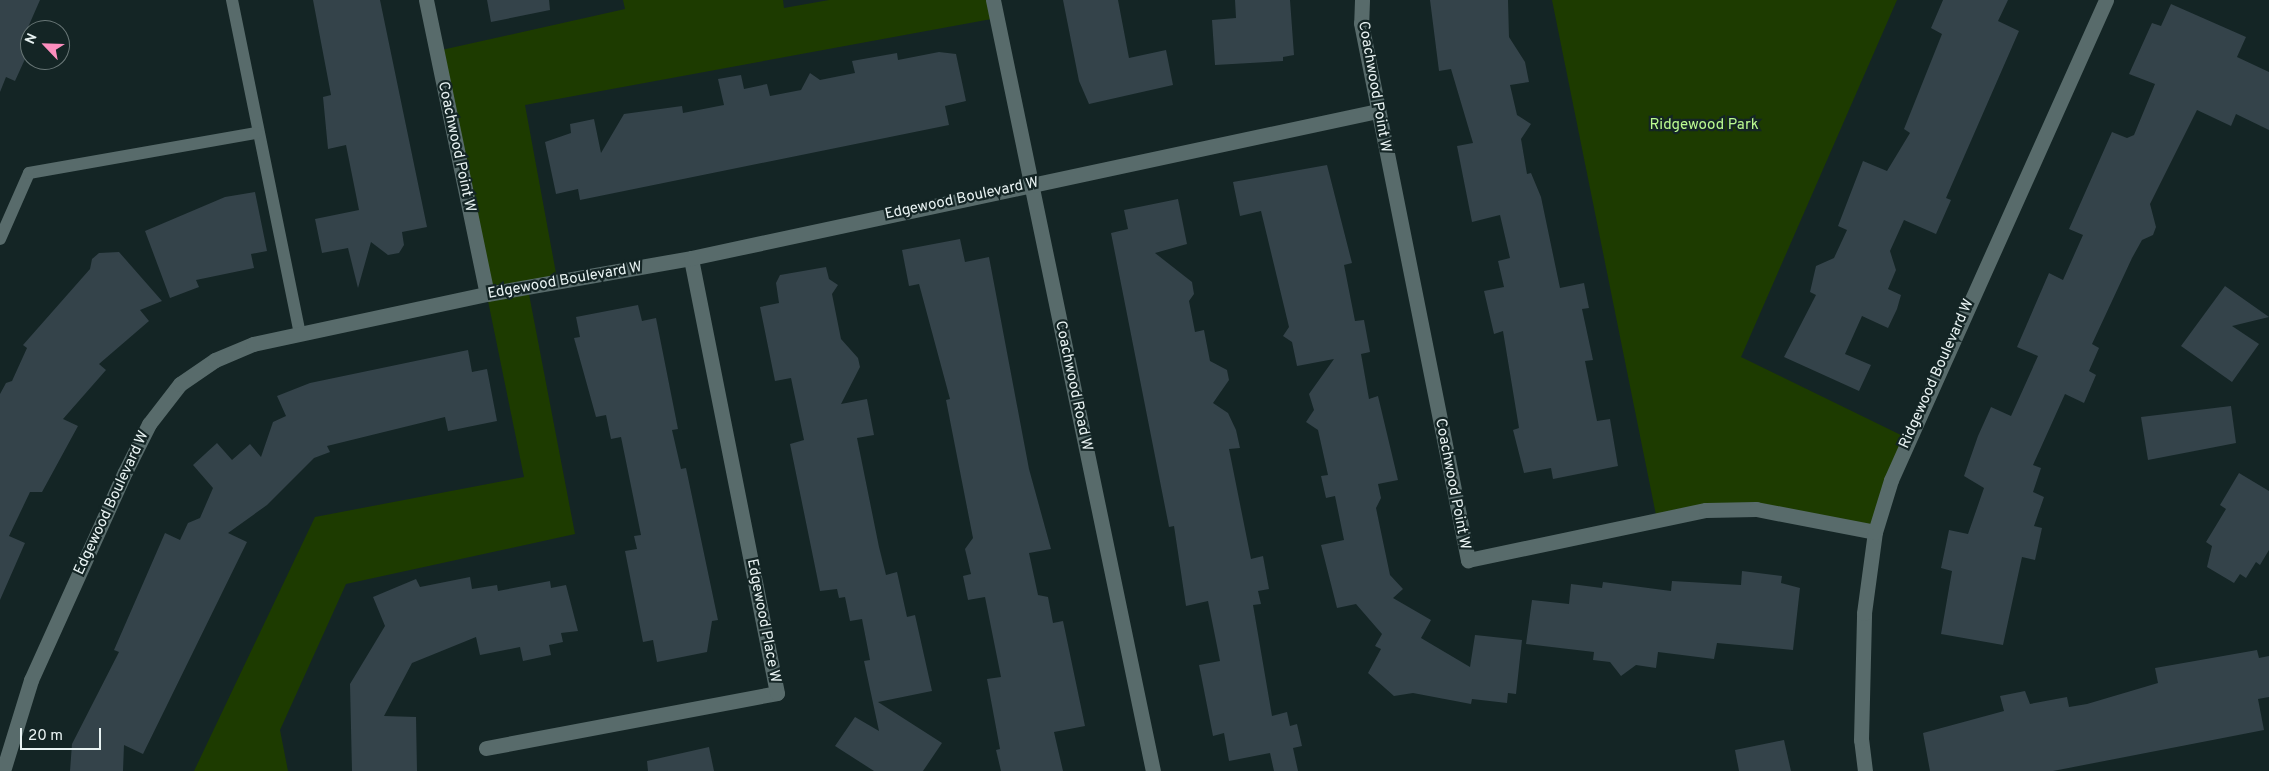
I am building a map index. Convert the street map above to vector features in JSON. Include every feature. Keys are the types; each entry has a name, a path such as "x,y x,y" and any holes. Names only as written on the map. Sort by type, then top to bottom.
{"street":[{"name":"Coachwood Point W","path":"426,0 487,294"},
{"name":"Coachwood Road W","path":"993,0 1153,771"},
{"name":"Coachwood Point W","path":"1362,0 1361,23 1377,110 1468,560 1706,510 1756,508 1875,532"},
{"name":"Ridgewood Boulevard W","path":"1865,771 1864,613 1875,532 1907,438 2106,0"},
{"name":"Edgewood Boulevard W","path":"4,771 31,680 149,424 180,384 215,360 254,344 300,334 487,294 691,258 1377,110"},
{"name":"Edgewood Place W","path":"486,748 777,693 691,258"}],"lane":[{"path":"232,0 300,334"},
{"path":"0,239 29,173 258,134"}],"green space":[{"path":"623,0 783,0 784,8 829,0 993,0 997,18 525,105 558,284 528,289 575,534 346,584 280,730 288,771 194,771 315,517 524,477 437,51 625,9"},
{"name":"Ridgewood Park","path":"1552,0 1897,0 1741,357 1907,438 1875,532 1756,509 1657,520"}],"building":[{"path":"0,0 40,0 31,20 20,20 20,70 15,81 6,77 0,92"},
{"path":"313,0 380,0 427,227 402,232 404,245 399,253 388,255 371,242 358,288 348,248 322,253 315,219 359,210 346,145 328,149 323,97 331,95"},
{"path":"487,0 549,0 550,10 491,22"},
{"path":"1063,0 1118,0 1129,58 1166,50 1173,85 1089,104 1079,81"},
{"path":"1235,0 1290,0 1294,55 1283,57 1283,61 1215,65 1212,20 1236,18"},
{"path":"1430,0 1508,0 1509,37 1525,62 1529,82 1510,85 1517,115 1531,124 1521,139 1527,174 1531,173 1541,197 1560,288 1584,283 1589,308 1582,309 1593,360 1585,361 1597,421 1610,419 1618,466 1553,479 1551,468 1524,473 1513,430 1519,428 1503,331 1494,334 1484,291 1504,287 1498,261 1510,258 1500,215 1472,222 1457,146 1473,143 1451,69 1439,71"},
{"path":"1943,0 2008,0 1998,21 2019,31 1946,198 1951,200 1936,234 1904,220 1890,251 1896,270 1888,289 1901,295 1897,309 1888,328 1862,316 1845,354 1871,365 1859,391 1784,357 1816,295 1810,292 1816,266 1834,258 1847,230 1838,226 1863,161 1887,171 1910,133 1904,129 1942,34 1931,28"},
{"path":"2171,4 2246,37 2237,57 2269,72 2269,130 2236,114 2231,126 2197,110 2150,204 2156,227 2153,235 2142,240 2092,344 2099,348 2089,371 2096,375 2084,403 2065,394 2033,465 2041,468 2033,492 2044,497 2034,526 2042,528 2035,560 2022,557 2003,645 1941,634 1952,571 1941,568 1949,530 1968,534 1984,488 1964,476 1978,436 1991,407 2011,416 2038,356 2017,347 2049,273 2063,280 2083,235 2069,229 2112,132 2127,138 2134,135 2155,84 2129,74 2152,23 2161,26"},
{"path":"939,52 956,54 966,101 945,106 949,125 580,200 578,189 556,194 545,142 571,133 570,124 594,119 601,153 624,114 682,106 683,113 724,105 718,79 741,75 744,89 767,84 770,96 801,90 810,73 820,80 855,73 852,61 897,53 898,60"},
{"path":"1327,165 1352,263 1344,265 1355,321 1364,320 1370,352 1361,354 1369,399 1378,396 1398,480 1378,484 1381,498 1376,508 1390,575 1403,589 1393,598 1431,620 1421,638 1470,667 1475,635 1522,640 1516,694 1508,693 1507,703 1472,699 1471,704 1413,693 1394,696 1368,673 1381,649 1375,646 1382,634 1356,604 1337,608 1321,545 1344,540 1335,496 1326,498 1321,476 1328,475 1318,430 1306,422 1314,410 1309,394 1334,359 1297,366 1292,342 1283,336 1289,327 1261,211 1240,216 1233,182"},
{"path":"255,192 267,251 251,254 254,268 196,280 199,287 170,298 145,231 225,197"},
{"path":"1178,199 1187,244 1155,253 1192,282 1194,294 1189,301 1195,332 1204,330 1210,361 1227,370 1229,380 1213,403 1228,413 1236,430 1240,448 1229,449 1251,559 1263,556 1269,589 1258,591 1261,604 1253,605 1272,716 1287,712 1290,726 1297,724 1302,746 1293,748 1298,771 1274,771 1270,753 1229,761 1224,733 1213,736 1199,665 1220,661 1208,601 1186,606 1174,526 1169,527 1111,233 1128,229 1124,210"},
{"path":"960,239 965,262 989,257 1029,469 1051,549 1029,553 1038,595 1048,597 1053,623 1063,621 1085,726 1054,732 1063,771 1001,771 996,750 1000,749 987,679 1001,677 985,597 968,600 963,576 971,574 965,549 973,538 946,400 950,399 919,284 909,286 902,250"},
{"path":"119,252 162,301 140,310 149,321 99,364 106,370 63,419 78,426 42,492 30,492 9,536 25,543 0,600 0,394 6,383 12,381 27,348 23,345 90,269 92,259 99,253"},
{"path":"826,267 829,279 838,285 832,294 841,339 858,358 860,367 841,404 867,399 874,435 857,438 879,547 886,575 897,572 907,617 915,615 932,691 878,702 942,743 923,771 874,771 835,746 855,717 879,731 864,661 870,660 862,619 850,621 845,597 839,598 837,589 820,591 790,444 804,440 791,378 775,381 760,307 779,303 776,283 780,275"},
{"path":"2225,286 2269,317 2232,326 2259,344 2232,382 2181,346"},
{"path":"638,305 642,321 656,318 678,429 672,430 681,469 686,468 718,620 712,621 707,652 657,662 653,640 643,642 625,551 637,549 634,536 641,535 621,437 611,439 606,415 596,417 574,338 580,337 576,317"},
{"path":"468,350 472,372 487,369 497,421 448,431 445,417 327,446 330,452 314,458 267,505 228,533 247,542 143,754 124,745 123,771 70,771 72,744 119,652 114,650 165,533 180,540 188,523 200,518 213,488 193,465 217,443 232,460 250,444 261,457 273,422 286,416 277,396 310,383"},
{"path":"2231,406 2236,443 2148,460 2141,417"},
{"path":"2239,473 2269,491 2269,550 2260,565 2256,562 2246,578 2240,574 2234,583 2207,567 2212,546 2206,542 2226,509 2220,505"},
{"path":"1742,571 1782,576 1781,583 1800,588 1793,650 1717,643 1714,659 1658,652 1656,668 1636,665 1621,676 1610,662 1593,660 1594,652 1526,644 1532,600 1569,604 1571,584 1602,588 1603,582 1671,591 1672,581 1741,585"},
{"path":"470,577 472,589 497,585 498,591 550,581 551,588 566,585 578,631 561,633 563,642 549,645 551,655 523,661 520,647 480,655 476,637 412,663 384,716 416,717 417,771 352,771 350,684 385,626 373,597 416,579 420,587"},
{"path":"2257,650 2259,658 2269,656 2269,697 2258,699 2264,730 2053,771 1930,771 1923,733 2004,711 2000,696 2025,691 2030,704 2067,697 2069,707 2087,704 2158,683 2155,668"},
{"path":"1784,740 1791,771 1739,771 1735,750"},
{"path":"709,747 714,771 648,771 647,761"}]}
